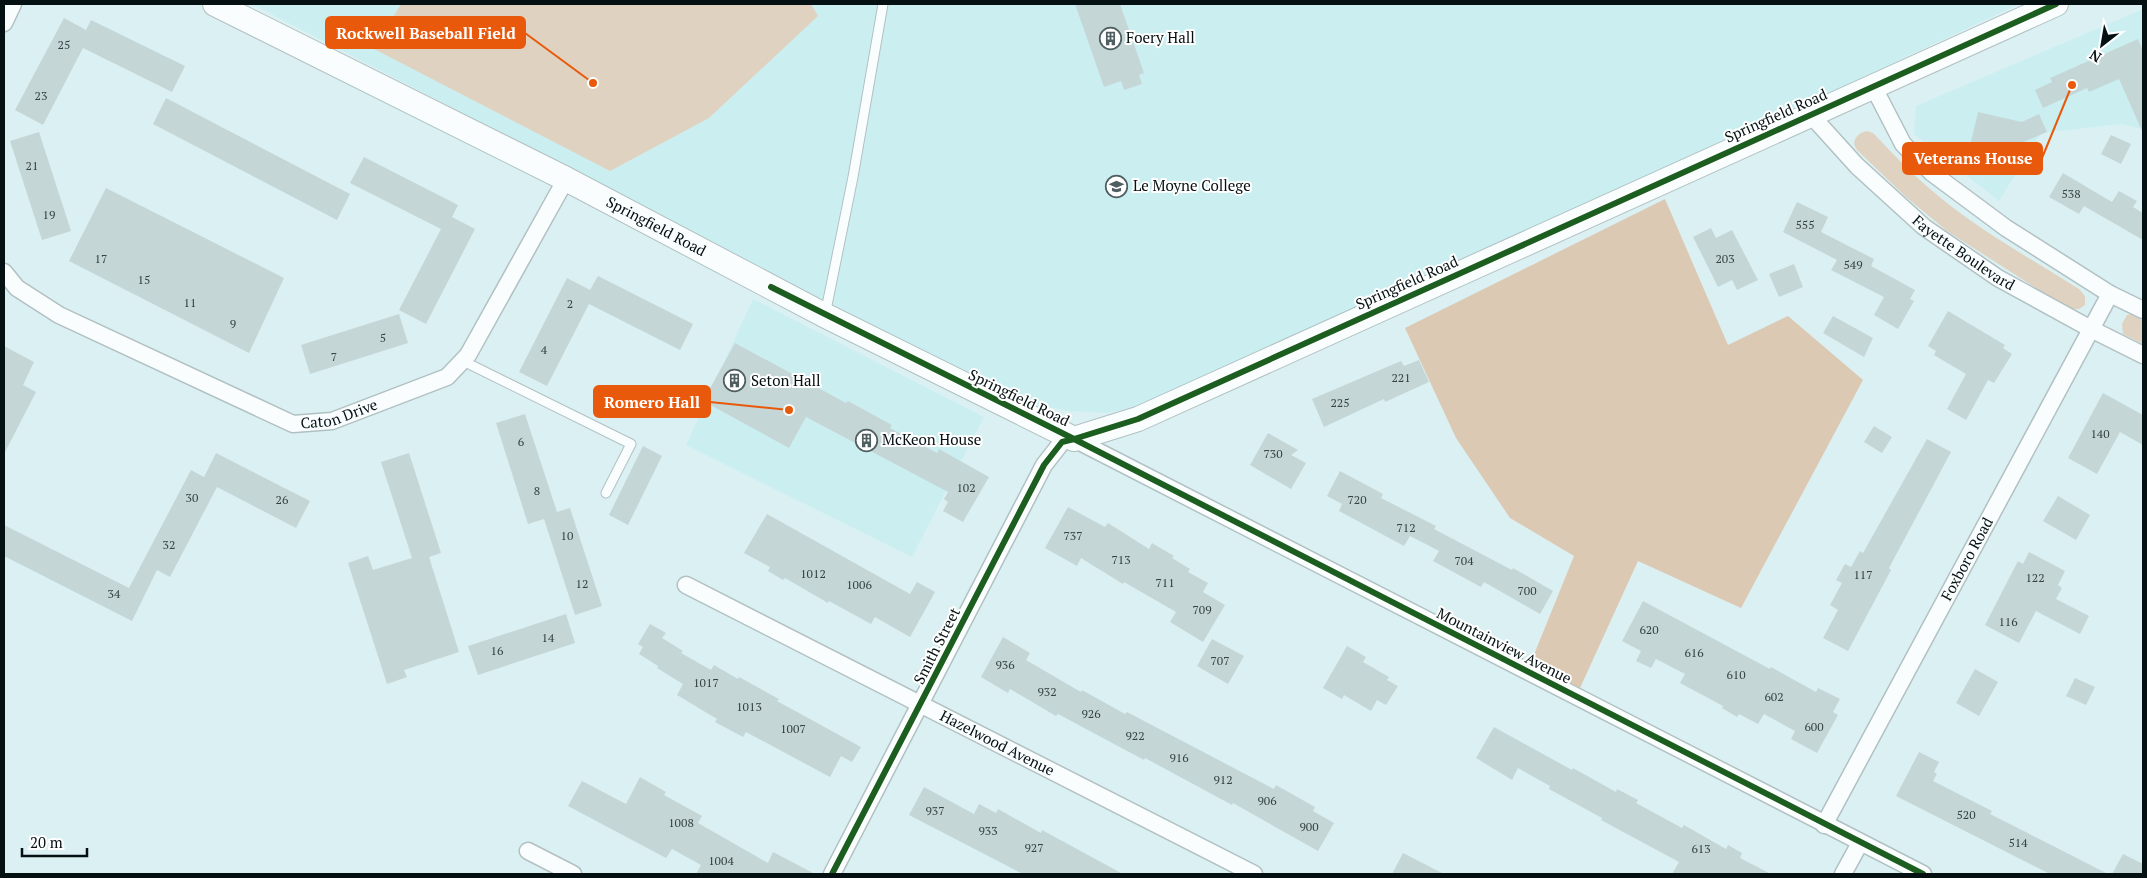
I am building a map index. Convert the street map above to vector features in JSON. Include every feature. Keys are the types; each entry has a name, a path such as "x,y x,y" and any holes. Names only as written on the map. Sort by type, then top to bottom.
{"street":[{"path":"4,23 14,4"},
{"name":"Springfield Road","path":"215,4 566,179 824,315 1074,439 1138,419 2056,4"},
{"path":"1873,86 1903,144 1932,173 2006,228 2110,294 2143,310"},
{"name":"Fayette Boulevard","path":"1810,114 1857,166 1924,226 1998,278 2143,355"},
{"name":"Caton Drive","path":"4,272 17,288 59,314 293,424 332,421 447,377 468,356 566,179"},
{"name":"Foxboro Road","path":"1824,824 2110,294"},
{"name":"Smith Street","path":"832,874 1044,465 1062,442 1074,439"},
{"name":"Mountainview Avenue","path":"1074,439 1922,874"},
{"name":"Hazelwood Avenue","path":"686,586 1254,874"},
{"path":"1844,874 1860,843"},
{"path":"528,852 574,874"}],"lane":[{"path":"824,315 853,177 883,4"},
{"path":"463,361 631,444 606,493"}],"shaded area":[{"name":"Le Moyne College","path":"252,4 2019,4 1492,251 1135,408 1106,413 1068,411 1018,400"},
{"path":"401,4 811,4 818,16 709,118 610,171 374,49"},
{"path":"2143,9 2143,129 2121,124 2041,133 1999,201 1914,134 1916,106"},
{"path":"1867,131 1873,133 1915,175 1958,211 1992,235 2079,289 2085,296 2085,305 2079,309 2070,309 1947,231 1906,197 1856,149 1854,143 1857,136"},
{"path":"1665,199 1728,345 1788,316 1863,380 1741,608 1638,561 1580,688 1531,662 1574,556 1510,518 1456,438 1405,328"},
{"path":"753,299 984,417 912,557 686,445"},
{"path":"2131,314 2143,321 2143,344 2123,334 2122,324 2127,315"}],"building":[{"name":"Foery Hall","path":"1075,4 1120,4 1144,73 1139,75 1142,84 1124,90 1121,81 1104,87"},
{"path":"64,18 86,30 91,20 185,66 172,92 83,48 43,125 15,110"},
{"path":"2138,39 2143,51 2143,133 2119,79 2089,92 2087,88 2043,108 2035,90 2052,82 2050,78"},
{"path":"166,98 350,194 337,220 153,124"},
{"path":"1978,112 2022,122 2039,114 2047,132 2012,147 2010,155 2001,153 1999,165 1982,161 1984,153 1969,150"},
{"path":"39,132 71,231 42,240 10,141"},
{"path":"2111,135 2131,144 2121,164 2101,154"},
{"path":"364,157 458,205 452,217 475,229 426,324 399,310 441,229 350,183"},
{"path":"2063,173 2112,202 2119,191 2137,201 2133,207 2143,213 2143,240 2084,206 2079,214 2049,197"},
{"path":"106,188 284,278 249,353 69,261"},
{"path":"1797,202 1828,217 1821,232 1874,259 1871,266 1915,290 1910,299 1914,301 1898,329 1874,315 1884,297 1831,270 1837,260 1783,232"},
{"path":"1711,228 1716,238 1732,230 1758,280 1737,290 1732,280 1718,287 1693,237"},
{"path":"1794,264 1803,287 1779,297 1769,274"},
{"path":"598,276 693,324 680,350 589,304 547,386 519,372 567,278 590,290"},
{"path":"1948,311 2005,345 2003,348 2012,354 1994,383 1988,380 1966,420 1947,409 1966,374 1934,355 1936,351 1928,346"},
{"path":"399,314 408,343 310,374 301,345"},
{"path":"1833,316 1873,338 1864,357 1823,333"},
{"path":"735,343 846,403 848,401 892,425 890,428 937,453 939,449 989,477 963,522 943,511 948,502 944,499 948,492 806,417 789,448 703,401"},
{"path":"4,346 34,362 23,385 36,392 4,454"},
{"path":"1419,360 1429,382 1385,402 1384,399 1324,427 1312,399 1401,361 1404,366"},
{"path":"2103,393 2143,415 2143,445 2120,432 2097,474 2068,458"},
{"path":"525,414 557,512 570,508 602,606 575,615 544,519 528,524 496,423"},
{"path":"1874,426 1892,437 1882,453 1864,442"},
{"path":"1268,433 1298,450 1291,455 1306,463 1291,489 1250,465"},
{"path":"1927,439 1951,452 1889,568 1891,570 1848,651 1823,638 1838,610 1830,605 1842,583 1836,580 1845,564 1851,567 1860,551 1863,553"},
{"path":"643,446 662,456 628,525 609,515"},
{"path":"216,453 310,501 296,528 217,487 170,577 157,570 132,621 4,556 4,525 129,588 191,470 204,477"},
{"path":"409,453 441,553 429,557 459,652 404,670 407,677 387,684 348,563 368,556 373,570 412,558 381,462"},
{"path":"1340,471 1383,494 1381,498 1436,526 1434,529 1512,570 1513,568 1553,591 1540,614 1484,582 1481,587 1433,561 1439,551 1410,536 1404,546 1339,511 1342,504 1327,496"},
{"path":"2058,496 2090,515 2076,540 2043,521"},
{"path":"1068,507 1105,527 1108,523 1149,549 1152,543 1174,556 1172,558 1190,569 1188,572 1208,583 1203,592 1225,605 1203,642 1170,622 1176,612 1124,582 1123,584 1081,558 1077,566 1045,548"},
{"path":"767,514 910,594 917,582 935,592 910,637 875,617 871,624 829,601 828,603 785,578 783,580 768,571 770,567 744,553"},
{"path":"2029,552 2065,571 2058,585 2062,588 2056,599 2089,616 2080,634 2036,611 2019,643 1985,625 2018,561 2023,564"},
{"path":"1643,601 1816,692 1818,688 1840,699 1833,712 1838,715 1817,753 1791,739 1795,731 1764,714 1758,724 1739,714 1737,717 1722,708 1723,706 1680,683 1685,674 1656,659 1651,668 1636,661 1641,651 1622,641"},
{"path":"566,614 575,643 478,675 468,646"},
{"path":"650,624 666,633 662,638 683,651 681,653 711,670 714,665 738,679 739,677 779,699 777,701 861,747 852,762 841,756 830,777 746,732 743,737 715,722 717,719 677,695 683,684 639,654 643,647 638,644"},
{"path":"1003,637 1030,653 1026,660 1081,692 1082,690 1125,714 1127,712 1274,789 1276,785 1315,807 1313,811 1334,823 1318,851 1233,803 1232,805 1058,714 1056,716 1010,689 1008,693 981,677"},
{"path":"1212,639 1244,656 1228,684 1197,666"},
{"path":"1347,646 1366,657 1363,662 1389,677 1387,680 1398,686 1386,705 1377,700 1371,711 1344,695 1342,699 1323,688"},
{"path":"1975,669 1998,682 1979,716 1956,703"},
{"path":"2075,678 2095,687 2086,705 2066,696"},
{"path":"1494,727 1572,770 1573,768 1616,792 1617,789 1638,800 1636,803 1682,828 1684,825 1726,849 1728,845 1742,853 1740,858 1771,874 1672,874 1679,862 1601,820 1602,818 1549,789 1550,786 1518,768 1512,780 1476,758"},
{"path":"1919,752 1939,762 1934,772 1937,774 1933,781 1992,811 1990,814 2108,874 2050,874 1896,796"},
{"path":"640,777 666,792 664,795 702,816 698,823 768,863 773,852 815,874 696,874 701,865 672,849 666,858 568,806 582,781 626,804"},
{"path":"924,787 974,814 979,804 996,813 998,809 1041,833 1042,830 1123,874 1023,874 909,815"},
{"path":"1403,853 1444,874 1392,874"},
{"path":"2123,854 2143,864 2143,874 2112,874"}],"cycle path":[{"path":"771,287 1074,439 1138,419 2056,4"},
{"path":"832,874 1044,465 1062,442 1074,439 1923,874"}],"place":[{"name":"Foery Hall","path":"1110,38"},
{"name":"Rockwell Baseball Field","path":"593,83"},
{"name":"Veterans House","path":"2072,85"},
{"name":"Le Moyne College","path":"1117,186"},
{"name":"Seton Hall","path":"735,381"},
{"name":"Romero Hall","path":"789,410"},
{"name":"McKeon House","path":"866,440"}]}
